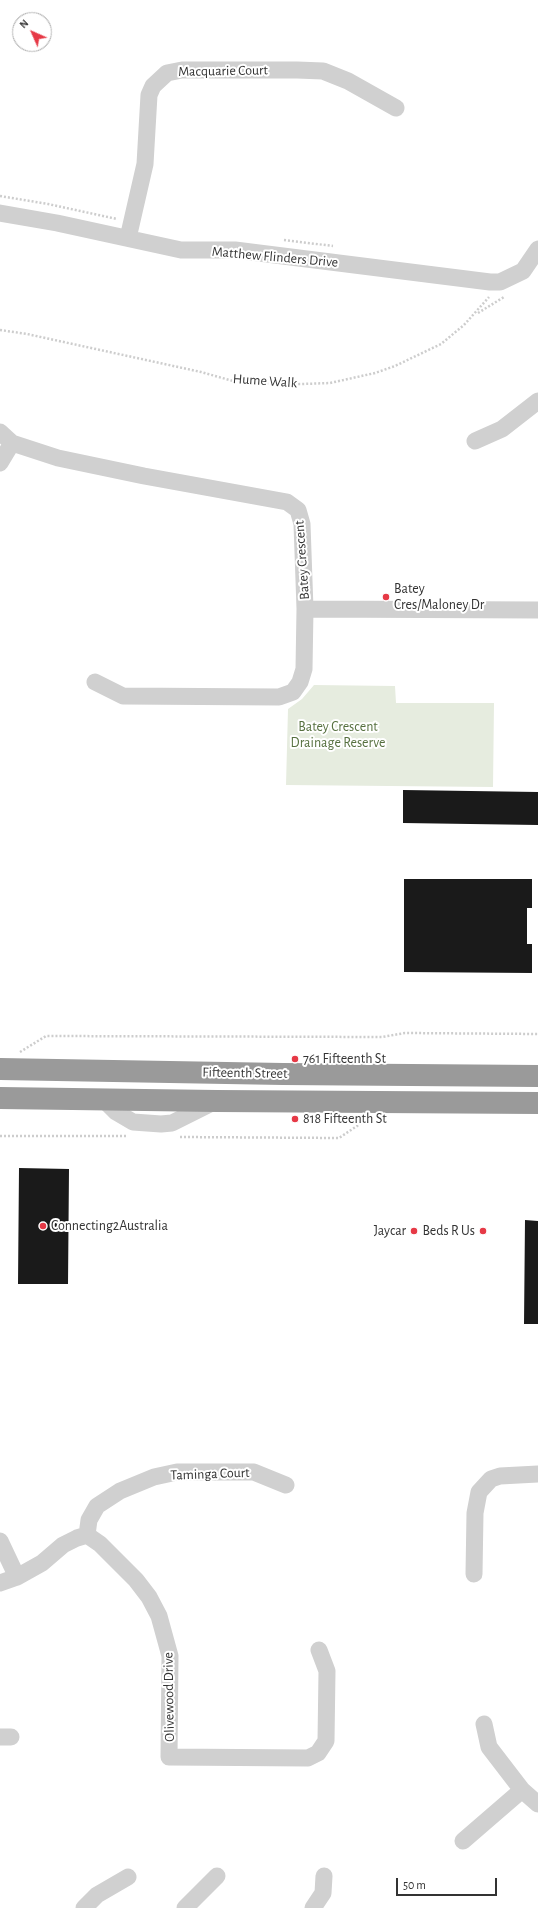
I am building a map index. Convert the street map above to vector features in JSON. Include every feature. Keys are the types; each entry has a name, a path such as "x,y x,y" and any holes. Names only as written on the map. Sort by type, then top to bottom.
{"highway":[{"name":"Fifteenth Street","path":"0,1069 538,1076"},
{"name":"Fifteenth Street","path":"0,1098 538,1103"}],"street":[{"name":"Macquarie Court","path":"128,238 145,164 149,95 153,86 167,73 182,70 323,71 348,81 396,108"},
{"name":"Matthew Flinders Drive","path":"0,213 181,250 235,250 490,282 500,282 523,271 538,249"},
{"path":"475,441 502,429 538,400"},
{"path":"0,463 6,438"},
{"name":"Batey Crescent","path":"6,438 58,458 144,476 287,502 298,510 302,524 305,609 304,669 300,682 293,692 279,697 124,696 94,682"},
{"path":"305,609 538,610"},
{"name":"Taminga Court","path":"88,1535 89,1520 97,1506 120,1491 154,1477 177,1472 254,1472 286,1486"},
{"path":"474,1574 475,1513 479,1492 491,1479 500,1476 538,1474"},
{"path":"0,1583 17,1577 42,1563 63,1545 88,1535"},
{"name":"Olivewood Drive","path":"88,1535 100,1544 136,1580 149,1597 159,1616 170,1656 170,1757 308,1758 318,1753 326,1741 326,1671 319,1650"},
{"path":"0,1541 17,1577"},
{"path":"463,1841 532,1801 489,1747 484,1724"},
{"path":"185,1908 217,1876"},
{"path":"313,1908 323,1893 324,1876"},
{"path":"84,1908 97,1895 128,1877"}],"path":[{"name":"Hume Walk","path":"0,330 27,334 240,382 302,384 330,383 375,373 395,366 441,344 456,332 478,310 500,282"},
{"path":"19,1053 46,1036 382,1037 405,1033 538,1034"},
{"path":"175,1136 339,1138 369,1118"},
{"path":"0,1136 128,1136"}],"green space":[{"name":"Batey Crescent Drainage Reserve","path":"314,685 395,686 396,703 494,703 493,787 286,785 288,709 302,699"}],"building":[{"path":"403,790 538,792 538,825 403,823"},
{"path":"404,879 532,879 532,908 527,908 527,944 532,944 532,973 404,972"},
{"name":"Connecting2Australia","path":"19,1168 69,1169 68,1284 18,1284"},
{"path":"525,1220 538,1221 538,1324 524,1324"}],"place":[{"name":"Batey Cres/Maloney Dr","path":"386,597"},
{"name":"761 Fifteenth St","path":"295,1059"},
{"name":"818 Fifteenth St","path":"295,1119"},
{"name":"Connecting2Australia","path":"43,1226"},
{"name":"Jaycar","path":"414,1231"},
{"name":"Beds R Us","path":"483,1231"}]}
